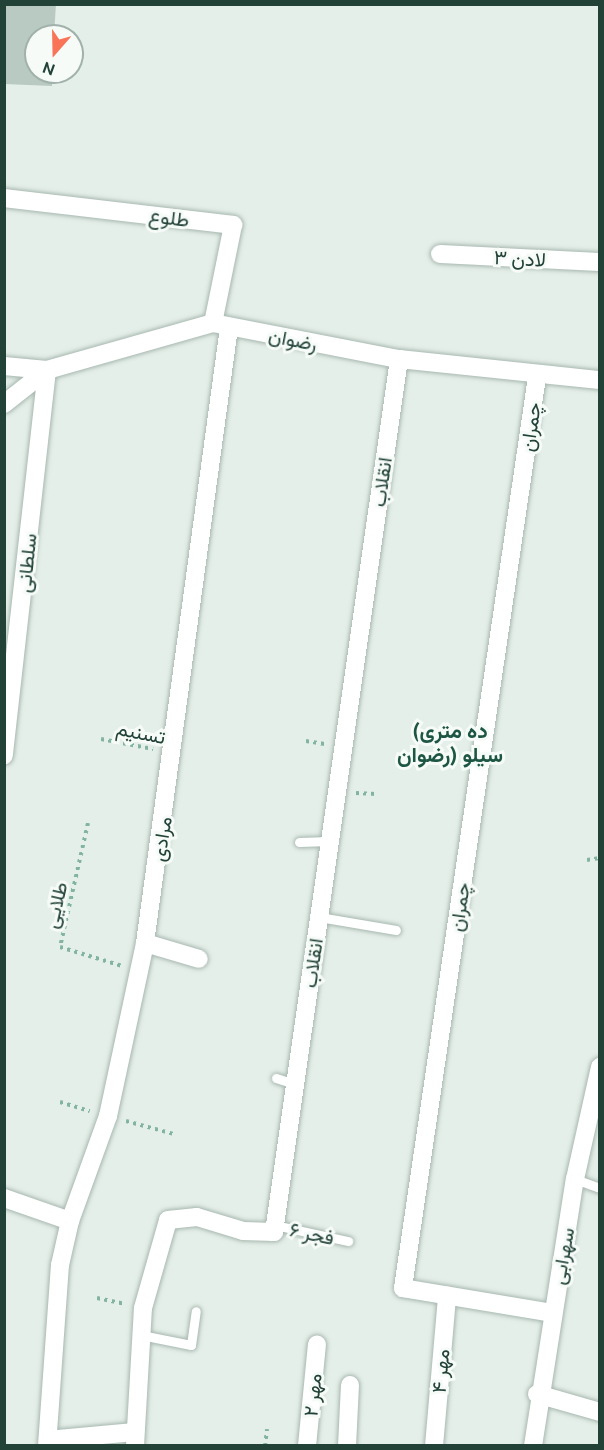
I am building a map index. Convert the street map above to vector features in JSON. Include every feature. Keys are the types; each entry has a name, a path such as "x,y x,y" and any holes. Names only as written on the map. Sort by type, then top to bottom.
{"street":[{"name":"طلوع","path":"4,198 233,225 221,325"},
{"name":"لادن ۳","path":"440,254 600,262"},
{"name":"رضوان","path":"4,404 47,370 221,325 399,359 537,377 600,380"},
{"name":"مرادی","path":"47,1443 54,1341 70,1221 108,1116 145,943 175,753 221,325"},
{"name":"انقلاب","path":"275,1225 399,359"},
{"path":"4,366 47,370"},
{"name":"سلطانی","path":"4,756 47,370"},
{"name":"چمران","path":"537,377 403,1288 552,1314"},
{"path":"145,943 199,959"},
{"name":"سهرابی","path":"533,1446 537,1394 575,1179 595,1113 600,1067"},
{"path":"4,1198 70,1221"},
{"path":"47,1443 134,1439 143,1308 168,1220 197,1217 243,1231 274,1232 275,1225"},
{"name":"مهر ۴","path":"434,1446 447,1296"},
{"name":"مهر ۲","path":"307,1446 317,1344"},
{"path":"347,1446 350,1385"},
{"path":"537,1394 600,1412"}],"lane":[{"path":"299,842 330,841"},
{"path":"319,917 396,930"},
{"path":"276,1078 295,1084"},
{"path":"575,1179 600,1188"},
{"name":"فجر ۶","path":"275,1225 348,1241"},
{"path":"141,1335 190,1346 196,1311"}],"path":[{"name":"تسنیم","path":"101,739 175,753"},
{"name":"طلایی","path":"88,823 60,947 139,971"},
{"path":"586,860 600,858"},
{"path":"97,1298 143,1308"},
{"path":"265,1446 267,1429"}],"building":[{"path":"4,4 56,4 55,24 24,24 24,84 52,84 52,86 4,84"}],"district":[{"name":"(ده متری سیلو (رضوان","path":"450,742"}]}
